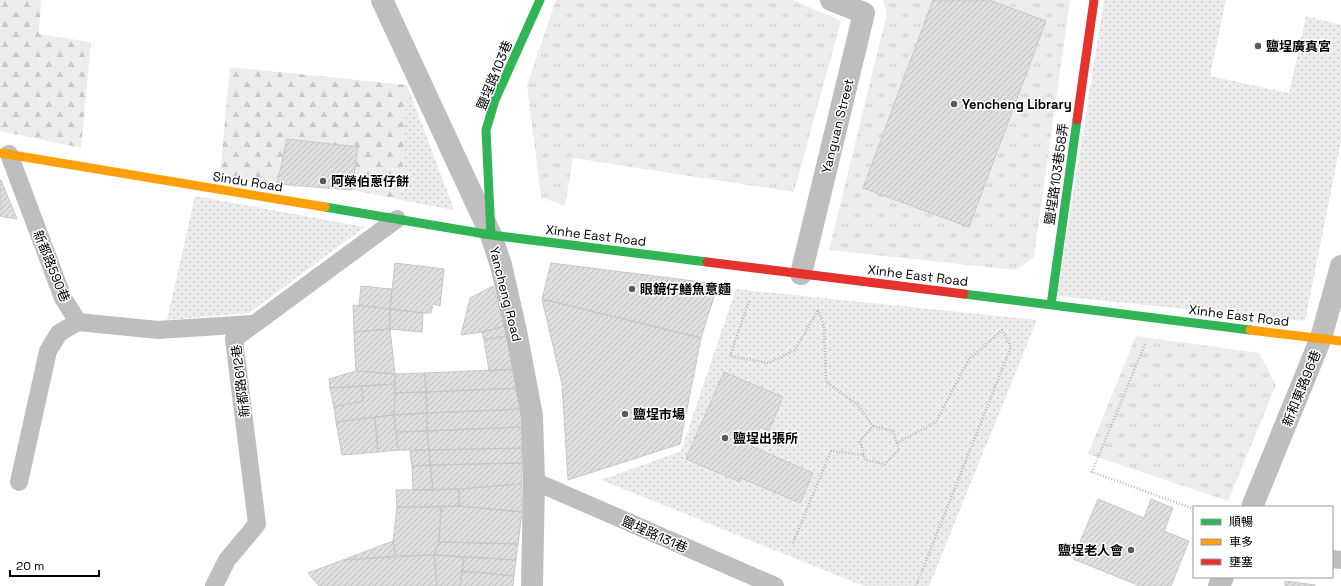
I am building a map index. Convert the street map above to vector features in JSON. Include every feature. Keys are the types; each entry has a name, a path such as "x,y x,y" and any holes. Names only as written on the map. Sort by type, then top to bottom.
{"street":[{"name":"Yancheng Road","path":"382,0 491,235 503,272 532,416 534,481 532,586"},
{"name":"鹽埕路103巷","path":"491,235 486,130 495,100 540,0"},
{"name":"Yanguan Street","path":"801,274 864,14 831,0"},
{"name":"鹽埕路103巷58弄","path":"1051,305 1094,0"},
{"name":"Sindu Road","path":"4,154 491,235"},
{"name":"Xinhe East Road","path":"491,235 1331,340"},
{"name":"新和東路96巷","path":"1252,506 1331,340 1341,266"}],"lane":[{"name":"新都路590巷","path":"4,154 63,298 78,322"},
{"name":"新都路612巷","path":"214,586 227,560 257,524 234,339 252,324 397,219"},
{"path":"19,482 48,351 59,333 78,322 158,330 252,324"},
{"name":"鹽埕路131巷","path":"534,481 766,584"}],"path":[{"path":"749,301 730,356 769,363 795,350 818,310 824,326 826,382 858,405 873,426 893,431 899,450 885,464 865,460 860,441 873,426"},
{"path":"1156,318 1092,472 1193,509"},
{"path":"897,443 936,422 970,359 1002,330 1011,347 916,586"},
{"path":"792,544 831,451 864,455"}],"green space":[{"path":"0,0 41,0 39,34 91,42 81,148 0,131"},
{"path":"556,0 793,0 841,21 794,192 573,158 565,206 541,197 527,85"},
{"path":"883,0 1070,0 1034,257 1016,270 829,250 887,13"},
{"path":"1104,0 1226,0 1210,76 1289,93 1306,16 1341,25 1341,141 1305,321 1057,296"},
{"path":"230,67 407,85 454,210 352,190 358,147 287,139 277,184 220,175"},
{"path":"407,85 454,210 401,200"},
{"path":"195,196 365,227 249,313 167,320"},
{"path":"736,289 1037,320 929,586 864,586 601,480 681,451"},
{"path":"1136,336 1259,353 1276,385 1228,501 1088,454"}],"building":[{"name":"Yencheng Library","path":"933,0 989,0 1046,21 969,227 863,188"},
{"path":"287,139 358,147 352,190 277,184"},
{"path":"1,180 17,219 0,216"},
{"path":"395,263 444,269 440,306 433,304 431,313 390,309"},
{"path":"551,263 718,284 701,338 542,299"},
{"path":"361,286 392,289 390,309 359,305"},
{"path":"493,286 505,326 482,332 461,335 470,298"},
{"name":"鹽埕市場","path":"542,299 701,338 680,444 568,480 562,384"},
{"path":"353,305 390,309 390,329 354,332"},
{"path":"390,309 423,313 422,332 390,329"},
{"path":"505,326 507,336 484,340 482,332"},
{"path":"390,329 395,374 356,371 354,332"},
{"path":"507,336 517,369 489,371 484,340"},
{"path":"517,369 522,388 426,392 425,373"},
{"path":"356,371 395,374 395,384 330,388 329,379"},
{"name":"鹽埕出張所","path":"724,372 783,397 769,431 760,427 751,446 813,473 800,503 741,478 740,482 686,459"},
{"path":"425,373 426,392 395,393 395,374"},
{"path":"395,384 394,415 336,422 334,407 363,401 362,386"},
{"path":"362,386 363,401 334,407 330,388"},
{"path":"522,388 522,409 427,413 426,392"},
{"path":"426,392 427,413 394,415 395,393"},
{"path":"522,409 522,427 427,431 427,413"},
{"path":"427,413 427,431 396,432 394,415"},
{"path":"394,415 398,450 378,452 375,417"},
{"path":"375,417 378,452 342,455 336,422"},
{"path":"522,427 522,448 429,450 427,431"},
{"path":"427,431 429,450 398,450 396,432"},
{"path":"522,448 522,463 430,465 429,450"},
{"path":"429,450 430,465 412,466 410,451"},
{"path":"522,463 522,484 433,490 430,465"},
{"path":"430,465 433,490 413,490 412,466"},
{"path":"522,484 522,512 459,506 459,489"},
{"path":"459,489 459,506 397,507 396,490"},
{"name":"鹽埕老人會","path":"1098,499 1144,518 1151,499 1173,508 1164,531 1189,541 1171,586 1140,586 1073,559"},
{"path":"459,506 522,512 518,544 439,542 441,507"},
{"path":"397,507 441,507 439,542 434,555 396,556 393,541"},
{"path":"393,541 396,556 343,560"},
{"path":"439,542 518,544 516,560 434,555"},
{"path":"434,555 437,586 319,586 308,573 343,560"},
{"path":"434,555 464,557 460,586 437,586"},
{"path":"464,557 516,560 514,576 462,571"},
{"path":"462,571 514,576 513,586 460,586"},
{"path":"1285,581 1315,585 1315,586 1285,586"}],"traffic: fast":[{"path":"491,235 486,130 495,100 540,0"},
{"path":"1051,305 1077,120"},
{"path":"325,207 491,235 707,262"},
{"path":"964,294 1250,330"}],"traffic: slow":[{"path":"0,153 325,207"},
{"path":"1250,330 1341,341"}],"traffic: jam":[{"path":"1077,120 1094,0"},
{"path":"707,262 964,294"}],"place":[{"name":"鹽埕廣真宮","path":"1258,46"},
{"name":"Yencheng Library","path":"954,104"},
{"name":"阿榮伯蔥仔餅","path":"323,181"},
{"name":"眼鏡仔鱔魚意麵","path":"632,289"},
{"name":"鹽埕市場","path":"625,414"},
{"name":"鹽埕出張所","path":"725,438"},
{"name":"鹽埕老人會","path":"1131,550"}]}
